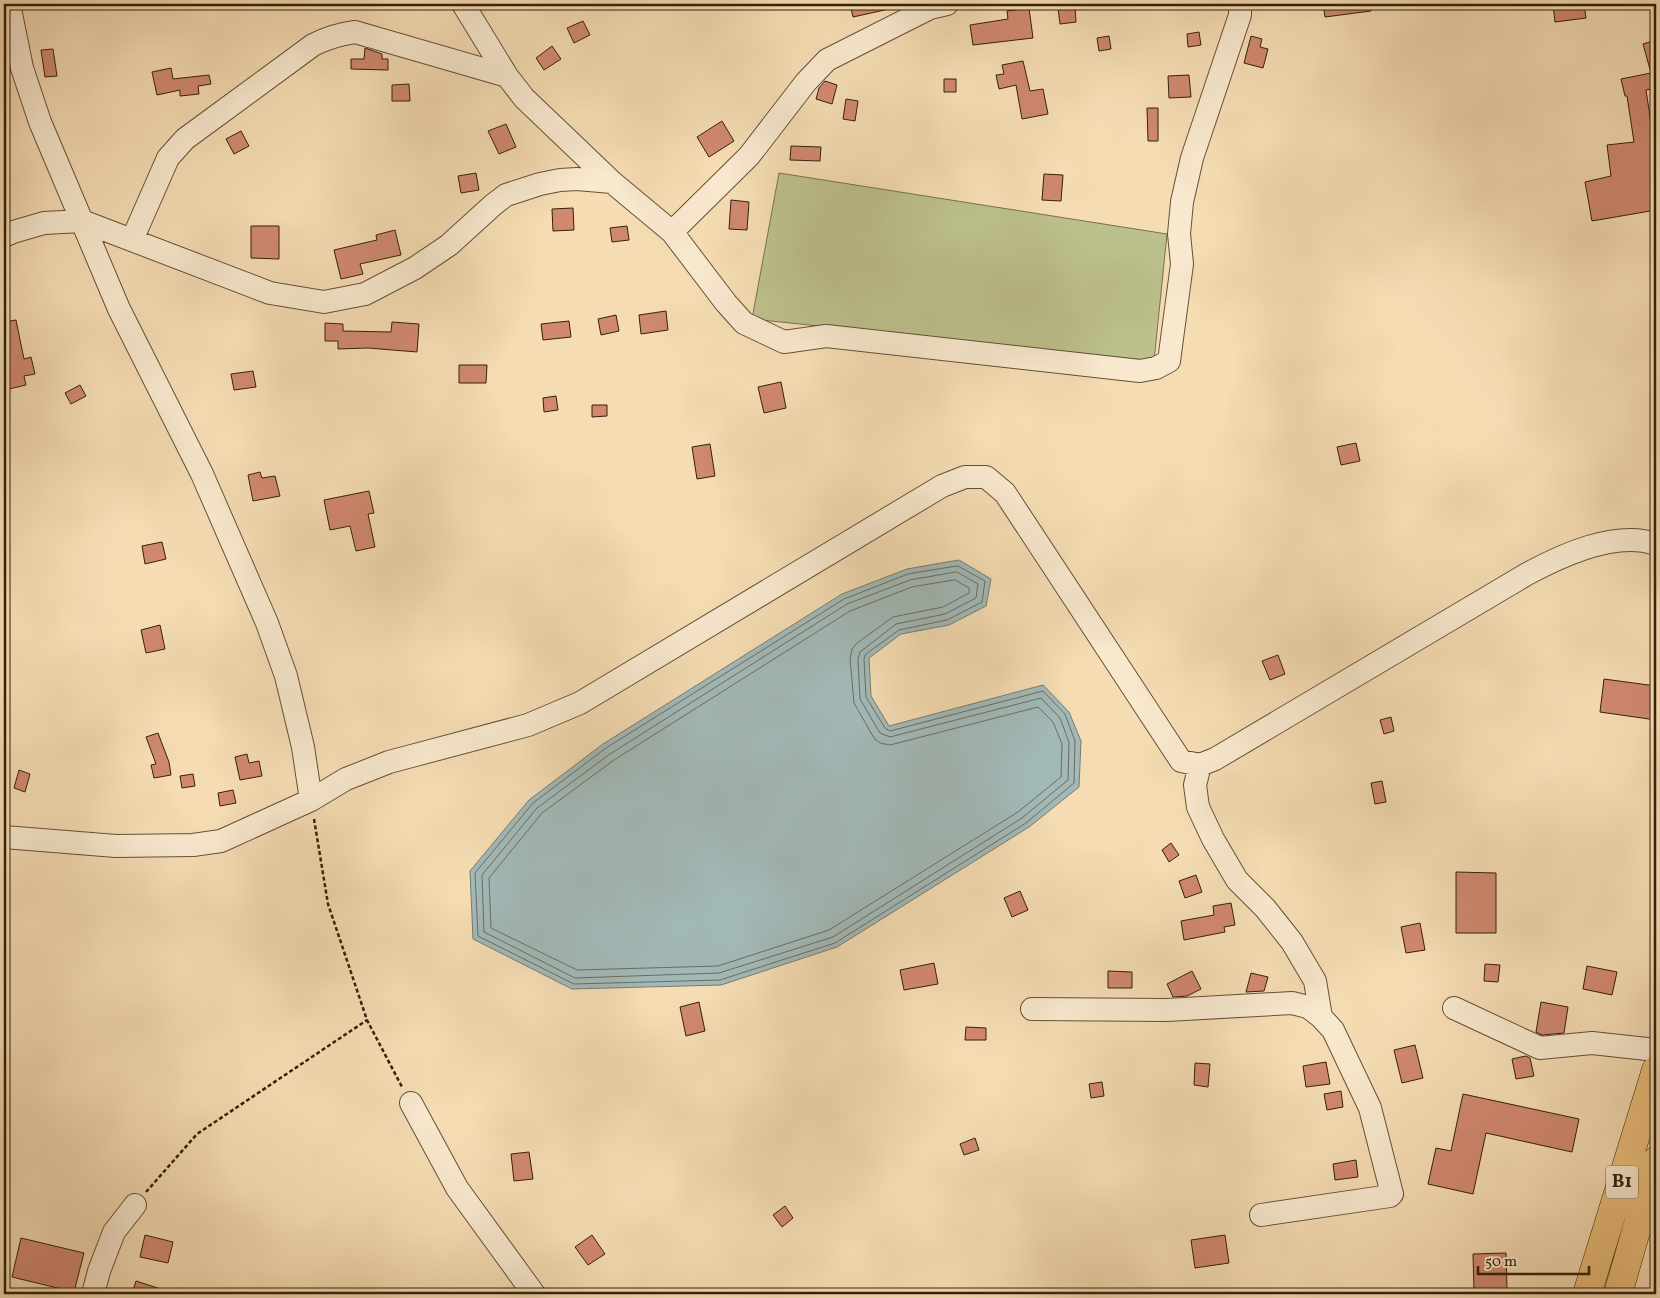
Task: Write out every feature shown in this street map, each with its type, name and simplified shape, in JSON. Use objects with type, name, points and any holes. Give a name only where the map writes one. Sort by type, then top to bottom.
[{"type":"main road","name":"B1","points":[[1587,1294],[1656,1070]]},
{"type":"main road","name":"B1","points":[[1618,1294],[1656,1161]]},
{"type":"street","points":[[9,4],[22,68],[40,122],[119,309],[202,474],[267,623],[286,676],[303,747],[311,800]]},
{"type":"street","points":[[463,4],[507,76],[524,98],[612,182],[672,232],[726,303],[744,323],[784,342],[826,336],[1140,371],[1156,368],[1169,361],[1182,264],[1179,234],[1182,202],[1192,158],[1240,15],[1240,4]]},
{"type":"street","points":[[672,232],[749,156],[806,82],[827,60],[930,8],[947,4]]},
{"type":"street","points":[[132,240],[168,158],[176,148],[185,139],[305,51],[325,39],[338,34],[355,32],[507,76]]},
{"type":"street","points":[[4,236],[44,223],[82,222],[270,293],[324,302],[365,294],[414,268],[449,244],[506,195],[560,180],[576,179],[612,182]]},
{"type":"street","points":[[4,837],[116,846],[192,845],[221,841],[311,800],[346,779],[389,762],[528,725],[580,703],[942,486],[965,477],[986,477],[1005,493],[1181,761],[1200,765],[1557,558],[1590,546],[1621,541],[1656,544]]},
{"type":"street","points":[[1200,765],[1195,785],[1198,807],[1213,840],[1236,880],[1265,908],[1296,950],[1315,981],[1321,1017]]},
{"type":"street","points":[[1032,1009],[1167,1010],[1292,1003],[1308,1007],[1321,1017],[1333,1030],[1370,1108],[1392,1194],[1390,1196],[1261,1215]]},
{"type":"street","points":[[1454,1008],[1540,1048],[1592,1043],[1656,1050]]},
{"type":"street","points":[[411,1104],[457,1188],[534,1294]]},
{"type":"street","points":[[93,1294],[99,1271],[114,1232],[135,1205]]},
{"type":"path","points":[[311,800],[328,904],[366,1020],[411,1104]]},
{"type":"path","points":[[135,1205],[197,1134],[366,1020]]},
{"type":"green space","points":[[779,173],[1167,234],[1154,361],[752,319]]},
{"type":"water","points":[[959,560],[991,579],[986,606],[949,625],[901,634],[869,658],[871,696],[889,726],[1043,685],[1069,712],[1081,741],[1079,787],[1029,827],[837,947],[721,985],[572,989],[473,939],[470,871],[529,800],[603,744],[842,594],[907,569]]},
{"type":"building","points":[[850,4],[889,4],[889,9],[853,17]]},
{"type":"building","points":[[1323,4],[1370,4],[1371,11],[1325,17]]},
{"type":"building","points":[[1553,4],[1584,4],[1586,18],[1555,22]]},
{"type":"building","points":[[1075,6],[1076,22],[1060,24],[1058,8]]},
{"type":"building","points":[[1029,8],[1033,38],[973,45],[970,25],[1008,19],[1007,11]]},
{"type":"building","points":[[583,21],[590,35],[574,43],[567,28]]},
{"type":"building","points":[[1199,32],[1201,45],[1188,47],[1187,34]]},
{"type":"building","points":[[1109,36],[1111,49],[1099,51],[1097,38]]},
{"type":"building","points":[[1251,36],[1262,39],[1260,47],[1268,49],[1263,68],[1244,63]]},
{"type":"building","points":[[1656,40],[1656,88],[1646,90],[1656,156],[1656,210],[1592,221],[1585,182],[1611,176],[1607,145],[1634,142],[1627,96],[1625,96],[1621,79],[1651,73],[1643,44]]},
{"type":"building","points":[[552,46],[561,59],[544,70],[536,58]]},
{"type":"building","points":[[365,48],[382,54],[382,59],[388,59],[388,70],[351,69],[351,59],[364,59]]},
{"type":"building","points":[[53,49],[57,76],[45,77],[41,50]]},
{"type":"building","points":[[1023,61],[1030,91],[1043,89],[1048,114],[1022,119],[1016,85],[999,89],[996,75],[1004,74],[1002,65]]},
{"type":"building","points":[[171,68],[173,79],[209,75],[211,84],[198,86],[199,94],[180,96],[180,90],[157,95],[152,72]]},
{"type":"building","points":[[1189,75],[1191,97],[1169,98],[1168,76]]},
{"type":"building","points":[[944,79],[956,79],[956,92],[944,92]]},
{"type":"building","points":[[825,81],[837,85],[832,104],[816,99],[819,88]]},
{"type":"building","points":[[409,84],[410,101],[392,101],[392,85]]},
{"type":"building","points":[[846,99],[858,101],[855,121],[843,119]]},
{"type":"building","points":[[1147,108],[1158,108],[1158,141],[1148,141]]},
{"type":"building","points":[[722,121],[734,141],[709,157],[697,137]]},
{"type":"building","points":[[506,124],[516,147],[499,154],[488,131]]},
{"type":"building","points":[[241,131],[249,146],[234,154],[226,139]]},
{"type":"building","points":[[791,146],[821,147],[820,161],[790,160]]},
{"type":"building","points":[[476,173],[479,190],[461,193],[458,176]]},
{"type":"building","points":[[1044,174],[1063,175],[1061,201],[1042,200]]},
{"type":"building","points":[[731,200],[749,202],[747,230],[729,229]]},
{"type":"building","points":[[573,208],[574,230],[553,231],[552,209]]},
{"type":"building","points":[[251,226],[279,226],[279,259],[251,258]]},
{"type":"building","points":[[627,226],[629,240],[612,242],[610,228]]},
{"type":"building","points":[[395,230],[401,255],[360,264],[363,274],[341,279],[334,250],[377,240],[376,235]]},
{"type":"building","points":[[666,311],[668,330],[641,334],[639,315]]},
{"type":"building","points":[[616,315],[619,331],[601,335],[598,319]]},
{"type":"building","points":[[16,320],[24,359],[31,357],[35,374],[24,376],[26,385],[9,389],[4,364],[4,322]]},
{"type":"building","points":[[569,321],[571,337],[543,340],[541,324]]},
{"type":"building","points":[[392,322],[419,324],[417,352],[368,348],[338,349],[338,341],[325,341],[325,323],[343,324],[343,331],[391,332]]},
{"type":"building","points":[[459,365],[487,365],[486,383],[459,383]]},
{"type":"building","points":[[253,371],[256,387],[234,390],[231,374]]},
{"type":"building","points":[[781,382],[786,408],[764,413],[758,387]]},
{"type":"building","points":[[80,385],[86,396],[71,404],[65,393]]},
{"type":"building","points":[[556,396],[558,410],[544,412],[543,398]]},
{"type":"building","points":[[592,405],[607,405],[607,416],[592,417]]},
{"type":"building","points":[[1356,443],[1360,461],[1341,465],[1337,447]]},
{"type":"building","points":[[710,444],[715,476],[697,479],[692,447]]},
{"type":"building","points":[[260,472],[262,478],[275,476],[280,496],[253,501],[248,475]]},
{"type":"building","points":[[369,491],[374,513],[368,514],[375,547],[356,551],[350,526],[330,530],[324,500]]},
{"type":"building","points":[[162,542],[166,559],[145,564],[142,546]]},
{"type":"building","points":[[160,625],[165,649],[146,653],[141,630]]},
{"type":"building","points":[[1278,655],[1285,674],[1270,680],[1262,661]]},
{"type":"building","points":[[1604,679],[1656,686],[1656,720],[1600,712]]},
{"type":"building","points":[[1391,717],[1394,731],[1384,734],[1380,720]]},
{"type":"building","points":[[158,733],[169,762],[171,775],[154,778],[151,765],[156,764],[146,737]]},
{"type":"building","points":[[247,754],[249,763],[259,761],[262,776],[240,780],[235,757]]},
{"type":"building","points":[[19,770],[30,774],[25,792],[14,788]]},
{"type":"building","points":[[193,774],[195,786],[182,788],[180,776]]},
{"type":"building","points":[[1382,781],[1386,802],[1375,804],[1371,783]]},
{"type":"building","points":[[233,790],[236,803],[220,806],[218,793]]},
{"type":"building","points":[[1171,843],[1179,855],[1169,862],[1162,850]]},
{"type":"building","points":[[1456,872],[1496,873],[1496,933],[1456,933]]},
{"type":"building","points":[[1196,875],[1202,892],[1185,898],[1179,881]]},
{"type":"building","points":[[1020,891],[1028,910],[1012,917],[1004,898]]},
{"type":"building","points":[[1231,903],[1235,925],[1224,927],[1225,932],[1184,940],[1181,921],[1214,915],[1213,906]]},
{"type":"building","points":[[1420,923],[1425,950],[1406,953],[1401,927]]},
{"type":"building","points":[[934,963],[938,984],[904,990],[900,970]]},
{"type":"building","points":[[1485,964],[1500,965],[1498,982],[1484,981]]},
{"type":"building","points":[[1587,966],[1617,972],[1612,995],[1583,989]]},
{"type":"building","points":[[1108,971],[1132,972],[1132,988],[1108,988]]},
{"type":"building","points":[[1192,971],[1201,989],[1187,996],[1173,997],[1167,984]]},
{"type":"building","points":[[1251,973],[1268,977],[1264,991],[1246,992]]},
{"type":"building","points":[[699,1002],[705,1031],[686,1036],[680,1007]]},
{"type":"building","points":[[1541,1002],[1568,1007],[1564,1033],[1542,1035],[1536,1032]]},
{"type":"building","points":[[966,1027],[986,1028],[986,1040],[965,1040]]},
{"type":"building","points":[[1415,1045],[1423,1078],[1402,1083],[1394,1050]]},
{"type":"building","points":[[1526,1056],[1530,1058],[1534,1076],[1516,1079],[1512,1059]]},
{"type":"building","points":[[1326,1062],[1330,1084],[1306,1087],[1303,1066]]},
{"type":"building","points":[[1195,1063],[1210,1064],[1208,1087],[1194,1085]]},
{"type":"building","points":[[1102,1082],[1104,1096],[1091,1098],[1089,1084]]},
{"type":"building","points":[[1341,1091],[1343,1107],[1327,1110],[1324,1094]]},
{"type":"building","points":[[1463,1094],[1579,1119],[1572,1152],[1486,1133],[1473,1194],[1428,1184],[1436,1148],[1451,1151]]},
{"type":"building","points":[[975,1138],[979,1150],[964,1155],[960,1144]]},
{"type":"building","points":[[529,1152],[533,1179],[514,1181],[511,1154]]},
{"type":"building","points":[[1356,1160],[1358,1177],[1335,1180],[1333,1164]]},
{"type":"building","points":[[785,1206],[793,1218],[782,1227],[773,1215]]},
{"type":"building","points":[[145,1235],[173,1242],[168,1263],[140,1257]]},
{"type":"building","points":[[592,1235],[605,1254],[588,1265],[575,1247]]},
{"type":"building","points":[[1225,1235],[1229,1263],[1195,1268],[1191,1240]]},
{"type":"building","points":[[21,1238],[84,1253],[74,1292],[12,1277]]},
{"type":"building","points":[[1506,1253],[1507,1289],[1474,1290],[1473,1254]]},
{"type":"building","points":[[136,1281],[170,1292],[169,1294],[132,1294]]}]
